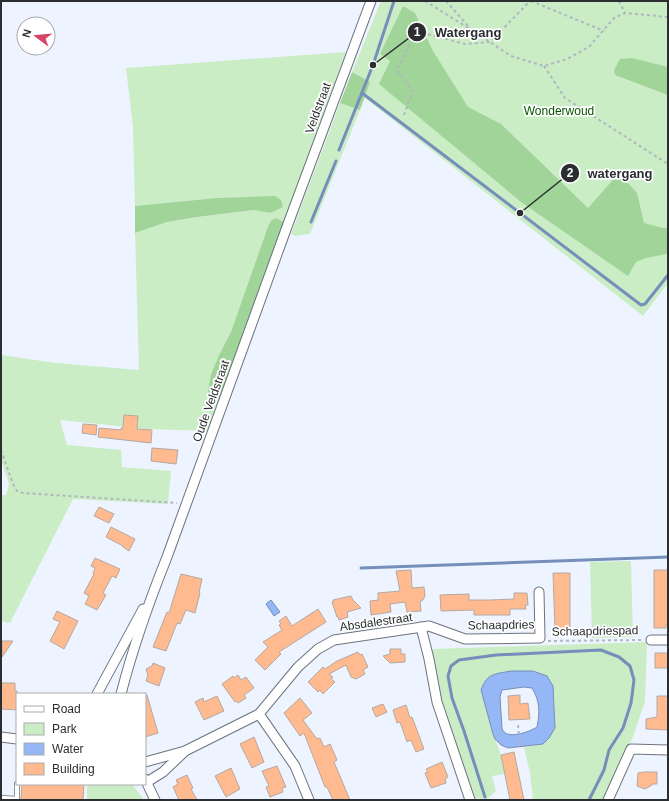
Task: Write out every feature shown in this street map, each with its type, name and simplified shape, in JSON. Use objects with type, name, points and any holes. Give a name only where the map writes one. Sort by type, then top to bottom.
[{"type":"street","name":"Veldstraat","points":[[288,224],[371,1]]},
{"type":"street","name":"Oude Veldstraat","points":[[121,693],[129,664],[155,587],[186,506],[288,224]]},
{"type":"street","name":"Oude Veldstraat","points":[[98,693],[155,587]]},
{"type":"street","name":"Schaapdries","points":[[421,627],[429,626],[465,638],[540,638],[539,592]]},
{"type":"street","name":"Absdalestraat","points":[[146,762],[185,751],[243,724],[258,714],[298,667],[318,649],[334,640],[421,627],[437,702],[470,800]]},
{"type":"street","points":[[651,640],[668,640]]},
{"type":"street","points":[[258,714],[294,766],[309,800]]},
{"type":"street","points":[[1,737],[16,739]]},
{"type":"street","points":[[608,800],[631,750],[668,750]]},
{"type":"street","name":"Absdalestraat","points":[[146,780],[163,772],[185,751]]},
{"type":"street","points":[[146,780],[155,800]]},
{"type":"lane","points":[[1,798],[17,799],[17,785]]},
{"type":"path","points":[[425,1],[511,56],[544,66],[567,59],[589,48],[614,18],[625,13],[668,17]]},
{"type":"path","points":[[446,1],[470,29]]},
{"type":"path","points":[[404,115],[413,91],[397,71],[416,31],[465,44],[490,42],[531,1],[604,31]]},
{"type":"path","points":[[619,1],[625,13]]},
{"type":"path","points":[[544,66],[565,98],[668,164]]},
{"type":"path","points":[[1,450],[13,484],[17,491],[23,493],[176,503],[186,506]]},
{"type":"path","name":"Schaapdriespad","points":[[540,638],[544,641],[651,640]]},
{"type":"path","points":[[518,725],[520,747]]},
{"type":"green space","name":"Wonderwoud","points":[[381,1],[668,1],[668,283],[643,316],[351,87],[356,75],[352,72]]},
{"type":"green space","points":[[403,6],[415,13],[433,51],[468,107],[501,124],[588,208],[619,173],[637,193],[644,223],[668,228],[668,251],[666,254],[646,258],[636,262],[628,276],[521,202],[379,84],[390,61],[380,54]]},
{"type":"green space","points":[[346,52],[284,222],[276,218],[231,332],[211,374],[207,395],[221,400],[209,431],[147,429],[60,420],[67,445],[121,450],[122,467],[171,471],[168,504],[73,499],[10,623],[1,621],[1,495],[6,495],[9,484],[1,460],[1,355],[56,363],[139,370],[135,233],[167,222],[197,217],[254,210],[270,213],[281,200],[275,197],[216,198],[135,206],[133,127],[126,68]]},
{"type":"green space","points":[[632,58],[668,67],[668,95],[615,75],[614,70],[620,59]]},
{"type":"green space","points":[[352,72],[370,82],[360,110],[340,103]]},
{"type":"green space","points":[[340,103],[360,110],[310,234],[295,236],[291,234]]},
{"type":"green space","points":[[275,196],[281,200],[283,207],[270,213],[254,210],[197,217],[167,222],[135,233],[135,206],[216,198]]},
{"type":"green space","points":[[276,218],[284,222],[221,400],[207,395],[211,374],[231,332],[269,224]]},
{"type":"green space","points":[[631,561],[633,637],[592,638],[590,562]]},
{"type":"green space","points":[[647,642],[645,702],[632,739],[603,800],[533,800],[530,773],[524,747],[543,744],[555,728],[553,686],[547,676],[533,671],[511,671],[484,682],[481,690],[501,755],[505,774],[492,776],[496,791],[487,799],[475,798],[438,694],[432,649]]},
{"type":"green space","points":[[87,785],[133,785],[144,800],[87,800]]},
{"type":"water","points":[[271,600],[280,612],[274,616],[266,604]]},
{"type":"water","points":[[511,671],[533,671],[547,676],[553,686],[555,728],[543,744],[508,748],[501,745],[495,739],[481,690],[483,684],[492,675]],"holes":[[[524,687],[532,688],[537,697],[539,707],[537,727],[523,733],[512,735],[504,732],[502,728],[500,697],[502,690]]]},
{"type":"building","points":[[124,415],[138,416],[137,429],[152,430],[151,443],[98,437],[99,428],[121,430],[121,428],[123,428]]},
{"type":"building","points":[[83,424],[97,425],[96,435],[82,433]]},
{"type":"building","points":[[152,448],[178,450],[176,464],[151,461]]},
{"type":"building","points":[[99,507],[114,514],[109,523],[94,516]]},
{"type":"building","points":[[111,527],[135,539],[129,551],[106,537]]},
{"type":"building","points":[[95,558],[120,569],[116,578],[112,576],[103,593],[106,595],[97,610],[85,604],[89,596],[84,593],[94,574],[95,568],[91,566]]},
{"type":"building","points":[[411,570],[412,588],[424,587],[425,596],[420,602],[421,611],[407,612],[405,602],[390,604],[391,612],[371,615],[370,601],[378,600],[378,593],[400,591],[396,571]]},
{"type":"building","points":[[654,570],[668,570],[668,625],[666,625],[666,628],[654,628]]},
{"type":"building","points":[[553,573],[570,573],[570,630],[558,631],[558,628],[555,629]]},
{"type":"building","points":[[181,574],[202,579],[200,593],[195,613],[186,610],[180,624],[177,623],[166,651],[153,647],[167,612],[169,613]]},
{"type":"building","points":[[514,593],[527,593],[528,605],[525,605],[526,609],[510,609],[510,615],[474,615],[474,610],[441,611],[440,595],[469,594],[469,600],[490,600],[514,599]]},
{"type":"building","points":[[351,596],[361,608],[347,612],[348,617],[339,620],[332,602],[333,600]]},
{"type":"building","points":[[318,609],[326,622],[279,652],[281,654],[265,670],[255,660],[268,647],[263,642],[282,630],[279,625],[281,624],[279,621],[286,616],[292,626]]},
{"type":"building","points":[[57,611],[78,621],[64,649],[50,641],[60,622],[53,619]]},
{"type":"building","points":[[2,641],[13,641],[2,657]]},
{"type":"building","points":[[390,649],[401,649],[401,654],[405,654],[405,662],[390,663],[383,656],[390,654]]},
{"type":"building","points":[[358,652],[360,655],[362,654],[368,667],[363,670],[365,674],[356,679],[351,677],[346,665],[329,674],[333,677],[331,679],[335,682],[323,694],[320,690],[318,692],[308,682],[323,667],[325,669],[337,661]]},
{"type":"building","points":[[655,653],[668,653],[668,668],[655,668]]},
{"type":"building","points":[[153,663],[165,668],[159,686],[146,681],[148,675],[146,669],[152,666]]},
{"type":"building","points":[[238,675],[241,680],[246,677],[254,688],[244,695],[246,698],[238,703],[236,701],[235,702],[222,684],[233,676],[234,678]]},
{"type":"building","points":[[1,683],[15,683],[15,691],[17,691],[16,710],[1,709]]},
{"type":"building","points":[[520,695],[520,704],[528,703],[530,719],[509,720],[508,696]]},
{"type":"building","points":[[146,696],[158,733],[146,737]]},
{"type":"building","points":[[217,696],[224,711],[204,720],[195,702],[203,698],[204,702]]},
{"type":"building","points":[[657,696],[668,696],[668,730],[646,729],[646,719],[657,717]]},
{"type":"building","points":[[300,698],[312,713],[303,720],[317,739],[320,738],[324,747],[330,744],[337,760],[334,762],[350,800],[333,800],[327,787],[325,787],[304,733],[300,736],[284,713]]},
{"type":"building","points":[[383,704],[387,712],[376,717],[372,708]]},
{"type":"building","points":[[406,705],[410,718],[412,717],[424,749],[416,752],[411,740],[407,742],[400,722],[397,723],[393,710]]},
{"type":"building","points":[[254,737],[264,762],[252,768],[240,744]]},
{"type":"building","points":[[514,752],[524,800],[510,800],[501,755]]},
{"type":"building","points":[[442,762],[448,777],[445,779],[446,783],[431,788],[425,773],[428,772],[426,769]]},
{"type":"building","points":[[277,766],[286,787],[282,788],[283,792],[270,797],[266,787],[269,786],[262,771]]},
{"type":"building","points":[[231,768],[240,789],[226,797],[215,776]]},
{"type":"building","points":[[657,772],[657,784],[652,784],[645,789],[637,786],[638,773]]},
{"type":"building","points":[[187,775],[193,788],[191,789],[197,800],[179,800],[173,787],[178,784],[176,780]]},
{"type":"building","points":[[22,785],[84,785],[83,800],[21,800]]},
{"type":"waterway","points":[[339,150],[373,65],[394,1]]},
{"type":"waterway","points":[[362,93],[641,305],[645,304],[668,275]]},
{"type":"waterway","points":[[311,222],[336,161]]},
{"type":"waterway","points":[[361,568],[668,557]]},
{"type":"waterway","points":[[485,797],[452,698],[448,676],[451,666],[459,660],[496,655],[601,650],[619,657],[630,666],[634,680],[631,703],[623,728],[609,750],[604,770],[589,800]]},
{"type":"place","name":"Watergang","points":[[373,65]]},
{"type":"place","name":"watergang","points":[[520,213]]}]
